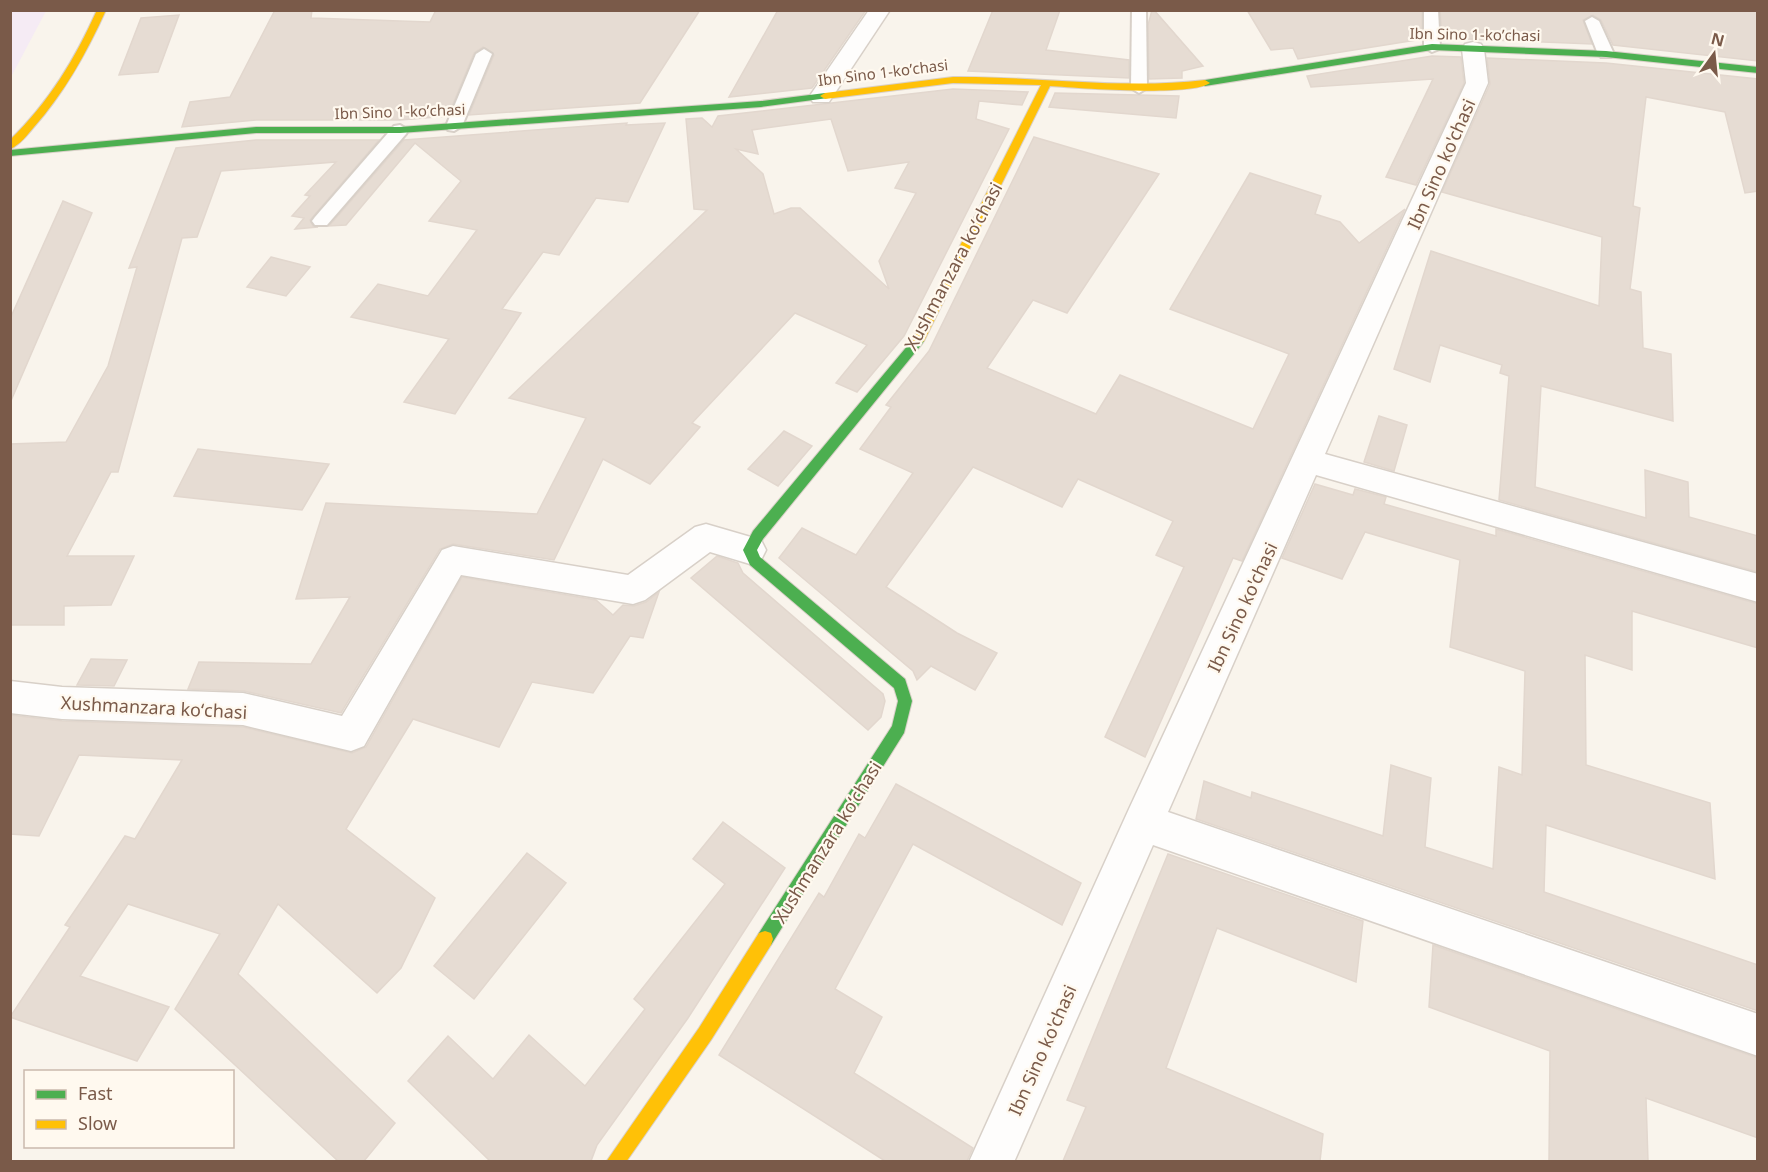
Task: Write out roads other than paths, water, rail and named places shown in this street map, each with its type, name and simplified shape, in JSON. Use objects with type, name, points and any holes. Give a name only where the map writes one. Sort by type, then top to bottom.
[{"type":"street","points":[[10,146],[31,128],[61,92],[82,56],[102,10]]},
{"type":"street","points":[[821,96],[880,10]]},
{"type":"street","name":"Ibn Sino 1-koʼchasi","points":[[10,153],[256,130],[400,130],[760,104],[953,80],[1139,88],[1182,87],[1408,49],[1432,47],[1606,54],[1758,70]]},
{"type":"street","name":"Ibn Sino ko'chasi","points":[[991,1161],[1142,822],[1478,83],[1473,49]]},
{"type":"street","name":"Xushmanzara koʻchasi","points":[[750,550],[758,535],[917,343],[1047,83]]},
{"type":"street","points":[[1308,461],[1758,588]]},
{"type":"street","name":"Xushmanzara koʻchasi","points":[[10,698],[62,703],[243,709],[351,734],[453,560],[633,590],[706,537],[750,550],[755,561],[900,684],[905,700],[899,728],[705,1034],[615,1161]]},
{"type":"street","points":[[1142,822],[1758,1035]]},
{"type":"lane","points":[[1139,10],[1139,88]]},
{"type":"lane","points":[[1431,10],[1432,47]]},
{"type":"lane","points":[[1592,21],[1606,54]]},
{"type":"lane","points":[[454,126],[484,54]]},
{"type":"lane","points":[[321,221],[400,130]]}]
